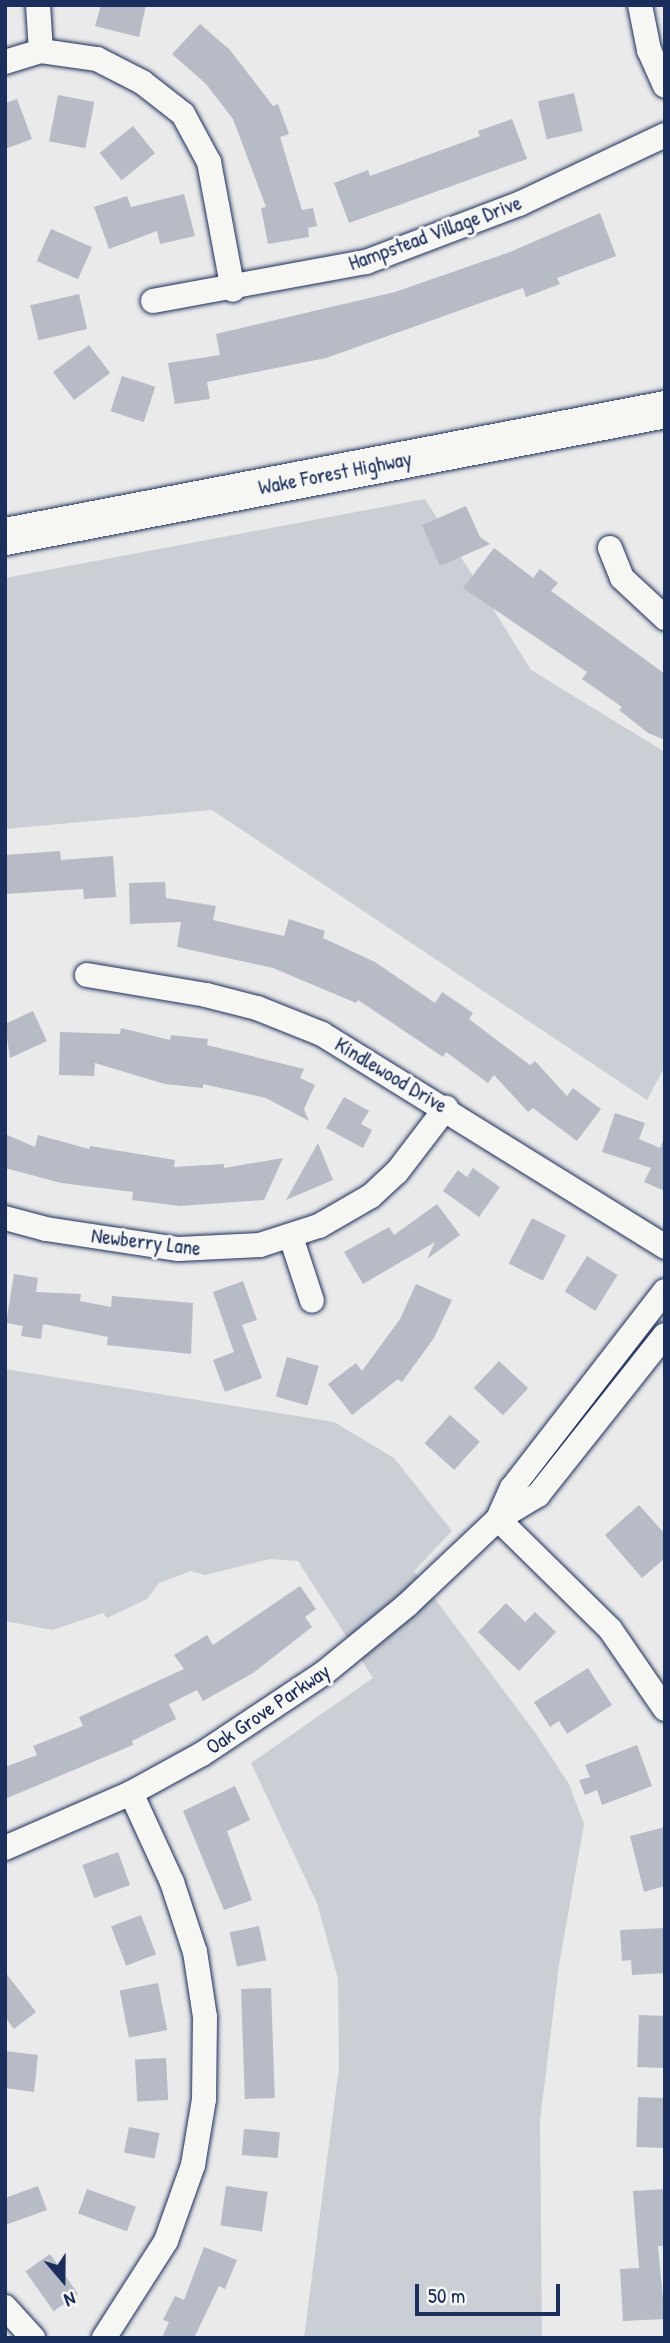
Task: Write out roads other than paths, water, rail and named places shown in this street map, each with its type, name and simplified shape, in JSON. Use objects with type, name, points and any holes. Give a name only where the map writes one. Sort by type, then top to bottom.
[{"type":"highway","name":"Wake Forest Highway","points":[[5,536],[665,409]]},
{"type":"street","points":[[38,5],[41,51]]},
{"type":"street","points":[[640,5],[662,71]]},
{"type":"street","points":[[5,62],[41,51],[97,59],[142,82],[183,114],[209,162],[233,290]]},
{"type":"street","name":"Hampstead Village Drive","points":[[153,301],[233,290],[366,262],[519,204],[665,135]]},
{"type":"street","points":[[610,548],[622,578],[665,618]]},
{"type":"street","name":"Kindlewood Drive","points":[[88,975],[206,995],[270,1013],[331,1039],[446,1108],[665,1247]]},
{"type":"street","name":"Newberry Lane","points":[[5,1217],[46,1229],[180,1249],[236,1249],[291,1237],[371,1196],[397,1172],[446,1108]]},
{"type":"street","points":[[291,1237],[312,1301]]},
{"type":"street","name":"Oak Grove Parkway","points":[[498,1519],[512,1488],[665,1291]]},
{"type":"street","name":"Oak Grove Parkway","points":[[5,1848],[131,1793],[213,1747],[324,1672],[407,1605],[498,1519],[538,1495],[665,1335]]},
{"type":"street","points":[[498,1519],[610,1629],[665,1709]]},
{"type":"street","points":[[104,2338],[166,2241],[193,2165],[204,2099],[205,2017],[195,1952],[172,1882],[131,1793]]},
{"type":"street","points":[[5,2307],[33,2338]]}]
